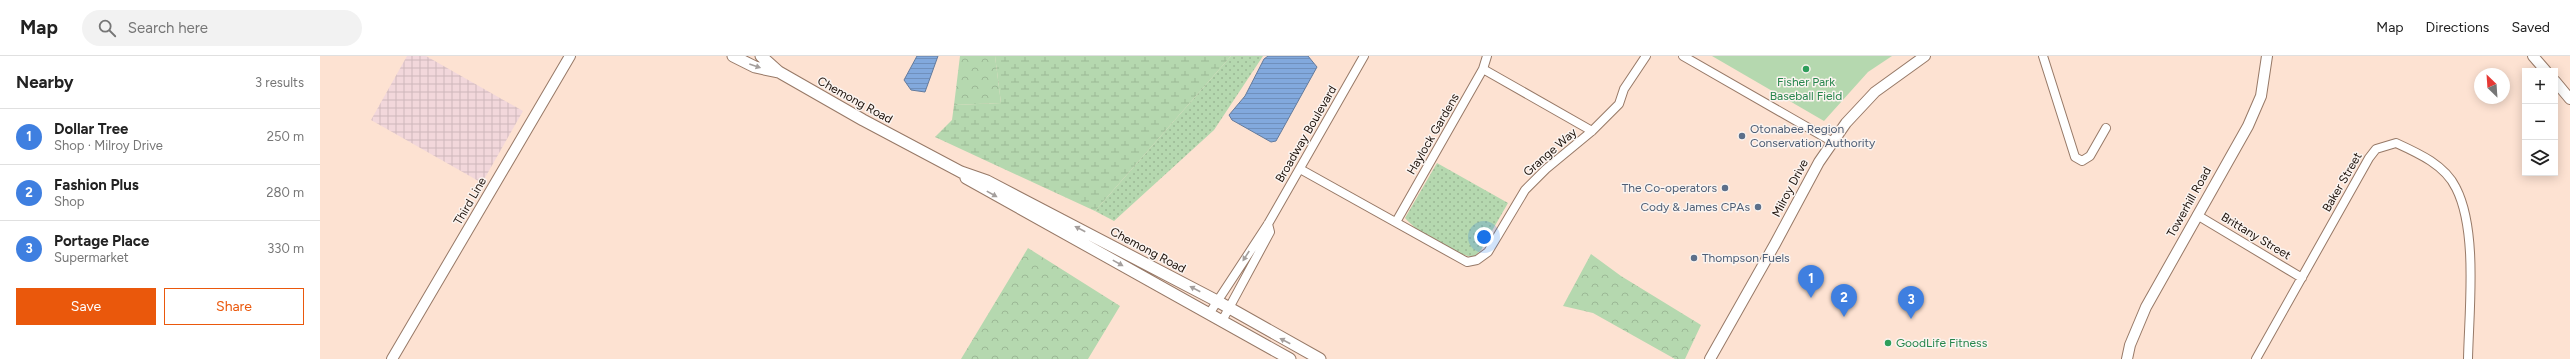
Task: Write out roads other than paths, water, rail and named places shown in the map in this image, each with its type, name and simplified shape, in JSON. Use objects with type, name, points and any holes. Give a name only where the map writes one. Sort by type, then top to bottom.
[{"type":"main road","name":"Chemong Road","points":[[733,56],[755,67],[779,72]]},
{"type":"main road","name":"Chemong Road","points":[[761,56],[779,72],[863,120],[961,172],[987,181],[1217,301],[1320,359]]},
{"type":"main road","name":"Chemong Road","points":[[961,172],[968,180],[1290,359]]},
{"type":"street","name":"Third Line","points":[[392,359],[570,56]]},
{"type":"street","name":"Broadway Boulevard","points":[[1209,314],[1268,224],[1364,56]]},
{"type":"street","name":"Haylock Gardens","points":[[1396,222],[1484,69],[1487,56]]},
{"type":"street","name":"Grange Way","points":[[1300,169],[1467,262],[1477,260],[1488,252],[1525,190],[1546,169],[1592,131],[1619,104],[1624,89],[1646,56]]},
{"type":"street","points":[[1683,56],[1832,142]]},
{"type":"street","name":"Milroy Drive","points":[[1710,359],[1819,162],[1832,142],[1846,123],[1875,92],[1926,56]]},
{"type":"street","points":[[2043,56],[2075,158],[2082,161],[2090,156],[2106,128]]},
{"type":"street","name":"Towerhill Road","points":[[2127,359],[2130,345],[2146,307],[2248,126],[2261,96],[2268,56]]},
{"type":"street","points":[[2533,56],[2543,68]]},
{"type":"street","points":[[1484,69],[1592,131]]},
{"type":"street","points":[[2558,85],[2570,99]]},
{"type":"street","name":"Baker Street","points":[[2256,359],[2368,158],[2376,149],[2396,143],[2437,165],[2456,187],[2466,215],[2469,245],[2468,359]]},
{"type":"street","name":"Brittany Street","points":[[2197,215],[2302,278]]},
{"type":"street","name":"Broadway Boulevard","points":[[1222,321],[1270,232],[1268,224]]},
{"type":"water","points":[[917,56],[938,56],[925,92],[911,90],[904,80]]},
{"type":"water","points":[[1268,56],[1308,56],[1317,67],[1276,141],[1271,142],[1232,120],[1229,115],[1245,96],[1264,59]]},
{"type":"place","name":"Fisher Park Baseball Field","points":[[1806,69]]},
{"type":"place","name":"Otonabee Region Conservation Authority","points":[[1742,136]]},
{"type":"place","name":"The Co-operators","points":[[1725,188]]},
{"type":"place","name":"Cody & James CPAs","points":[[1758,207]]},
{"type":"place","name":"Thompson Fuels","points":[[1694,258]]},
{"type":"place","name":"Dollar Tree","points":[[1811,298]]},
{"type":"place","name":"Fashion Plus","points":[[1844,317]]},
{"type":"place","name":"Portage Place","points":[[1911,319]]},
{"type":"place","name":"GoodLife Fitness","points":[[1888,343]]}]
